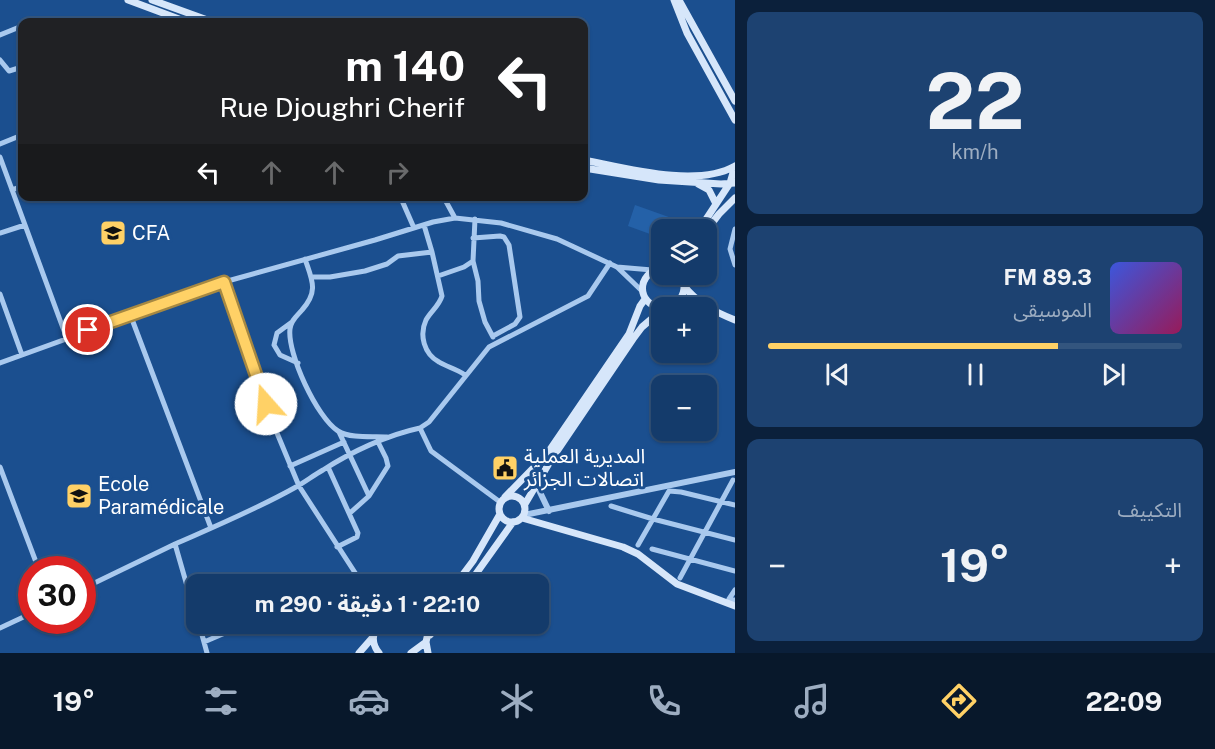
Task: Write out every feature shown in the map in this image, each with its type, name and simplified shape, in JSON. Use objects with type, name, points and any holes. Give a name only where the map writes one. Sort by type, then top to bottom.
[{"type":"main road","points":[[128,0],[177,18]]},
{"type":"main road","points":[[152,0],[202,18]]},
{"type":"main road","points":[[674,0],[687,33],[735,120]]},
{"type":"main road","points":[[679,0],[735,101]]},
{"type":"main road","points":[[588,161],[654,172],[697,176],[721,172],[735,166],[733,183],[706,219]]},
{"type":"main road","points":[[588,169],[620,175],[695,183],[733,183]]},
{"type":"main road","points":[[695,183],[709,190],[716,204]]},
{"type":"main road","points":[[715,219],[735,198]]},
{"type":"main road","points":[[463,574],[500,514],[503,500],[547,453],[629,334],[644,295],[644,280],[651,271]]},
{"type":"main road","points":[[644,295],[651,303]]},
{"type":"main road","points":[[717,313],[735,320]]},
{"type":"main road","points":[[523,516],[525,504],[551,460],[633,339],[651,319]]},
{"type":"main road","points":[[503,500],[517,496],[525,504]]},
{"type":"main road","points":[[500,514],[505,520],[513,522]]},
{"type":"main road","points":[[476,574],[513,522],[523,516],[638,554],[677,584],[735,606]]},
{"type":"main road","points":[[359,653],[374,634]]},
{"type":"main road","points":[[428,634],[428,653]]},
{"type":"main road","points":[[411,653],[432,634]]},
{"type":"main road","points":[[373,637],[373,643],[379,653]]},
{"type":"street","points":[[0,34],[18,27]]},
{"type":"street","points":[[0,60],[9,71],[18,68]]},
{"type":"street","points":[[0,144],[18,137]]},
{"type":"street","points":[[0,159],[67,339]]},
{"type":"street","points":[[12,190],[18,188]]},
{"type":"street","points":[[402,201],[414,228]]},
{"type":"street","points":[[446,201],[455,218]]},
{"type":"street","points":[[0,363],[224,282],[455,218],[475,219],[524,228],[557,240],[617,267],[644,295]]},
{"type":"street","points":[[475,219],[473,261],[478,281],[479,301],[485,322],[495,339]]},
{"type":"street","points":[[0,233],[25,225]]},
{"type":"street","points":[[424,225],[442,296],[440,303],[426,320],[423,340],[437,362],[465,375]]},
{"type":"street","points":[[735,229],[733,250],[735,265]]},
{"type":"street","points":[[96,582],[298,486],[328,467],[378,442],[420,428],[429,422],[495,339],[515,324],[520,317],[508,241],[500,236],[473,238]]},
{"type":"street","points":[[312,277],[365,272],[387,264],[398,256],[432,252]]},
{"type":"street","points":[[298,363],[280,355],[274,345],[277,333],[292,322],[311,297],[312,277],[305,259]]},
{"type":"street","points":[[438,276],[464,267],[473,261]]},
{"type":"street","points":[[495,339],[588,296],[610,263]]},
{"type":"street","points":[[617,267],[651,270]]},
{"type":"street","points":[[224,282],[272,421],[298,486],[354,574]]},
{"type":"street","points":[[0,294],[22,355]]},
{"type":"street","points":[[130,315],[211,528]]},
{"type":"street","points":[[292,322],[290,338],[298,363],[321,412],[328,423],[339,432],[369,496]]},
{"type":"street","points":[[420,428],[431,451],[503,500]]},
{"type":"street","points":[[339,432],[389,437]]},
{"type":"street","points":[[290,466],[344,442]]},
{"type":"street","points":[[350,513],[369,496],[388,466],[378,442]]},
{"type":"street","points":[[0,466],[34,556]]},
{"type":"street","points":[[328,467],[358,535],[337,547]]},
{"type":"street","points":[[523,516],[735,472]]},
{"type":"street","points":[[680,579],[733,480]]},
{"type":"street","points":[[537,486],[549,511]]},
{"type":"street","points":[[638,545],[669,491],[735,505]]},
{"type":"street","points":[[611,506],[735,540]]},
{"type":"street","points":[[175,544],[186,582]]},
{"type":"street","points":[[652,549],[735,572]]},
{"type":"street","points":[[735,590],[729,599],[735,600]]},
{"type":"street","points":[[0,628],[18,620]]},
{"type":"street","points":[[202,634],[207,653]]},
{"type":"street","points":[[204,642],[223,634]]},
{"type":"shaded area","points":[[635,205],[674,219],[651,219],[651,234],[628,226]]},
{"type":"place","name":"CFA","points":[[113,233]]},
{"type":"place","name":"المديرية العملية اتصالات الجزائر","points":[[505,468]]},
{"type":"place","name":"Ecole Paramédicale","points":[[79,496]]},
{"type":"route","points":[[88,330],[224,282],[266,404]]}]
